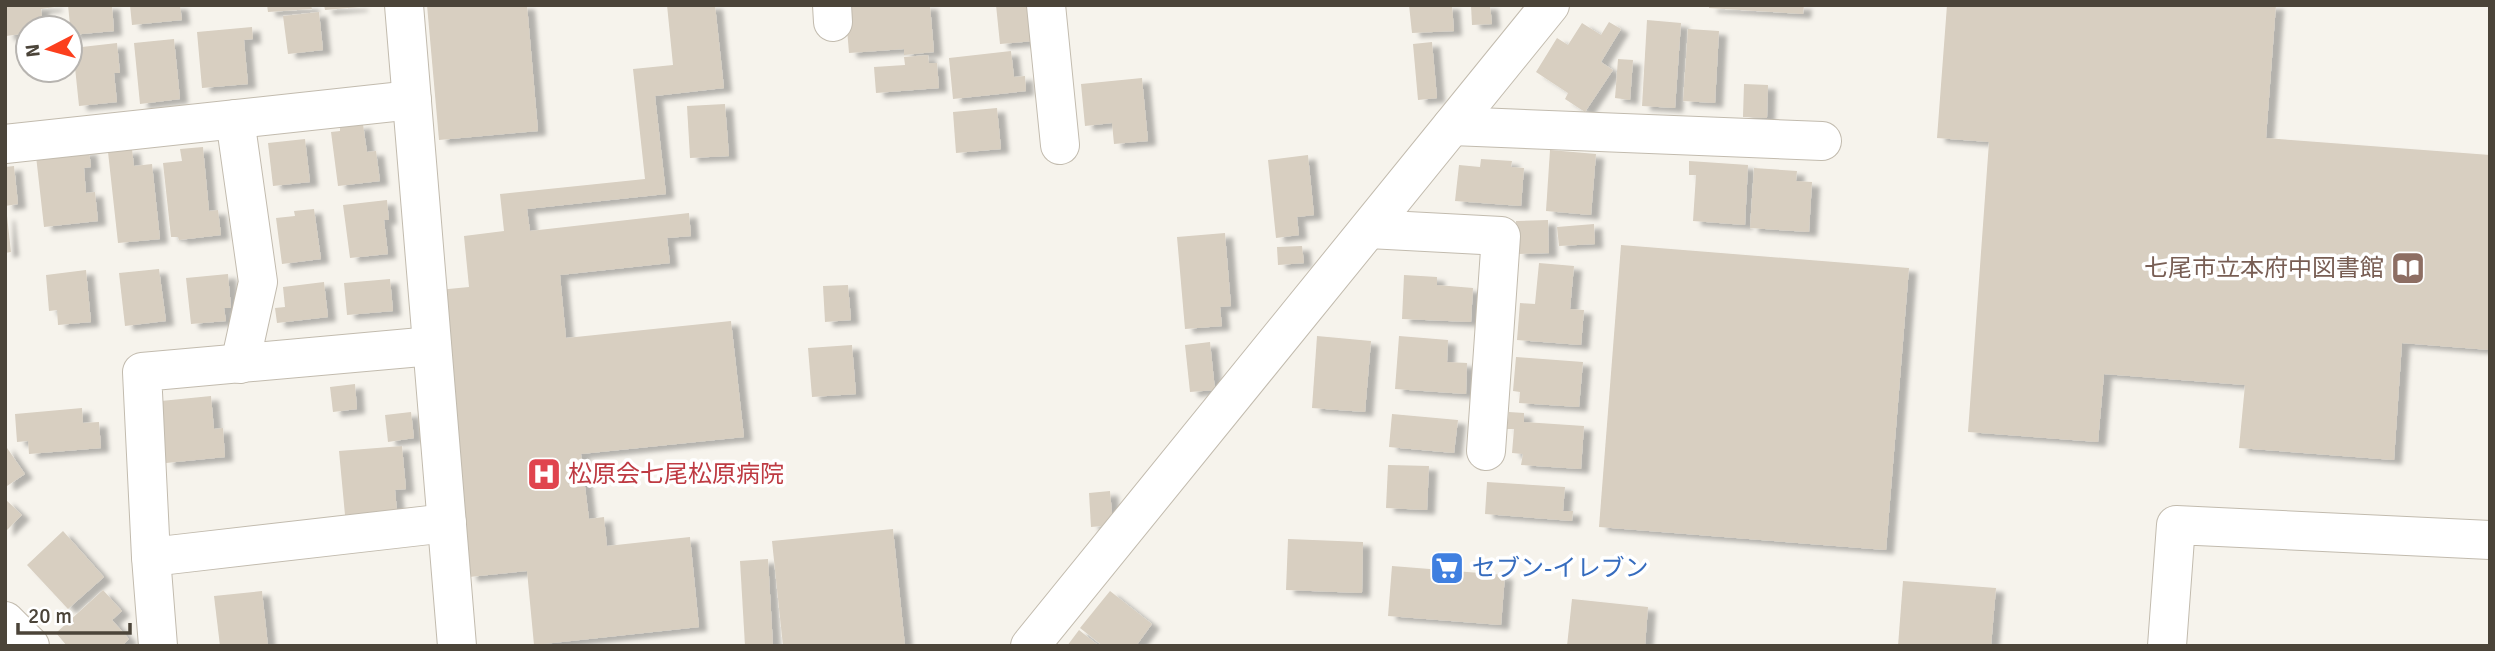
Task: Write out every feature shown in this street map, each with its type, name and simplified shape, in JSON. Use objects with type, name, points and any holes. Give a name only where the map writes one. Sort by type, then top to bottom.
[{"type":"street","points":[[404,5],[457,646]]},
{"type":"street","points":[[1046,5],[1060,145]]},
{"type":"street","points":[[1030,646],[1550,5]]},
{"type":"street","points":[[5,144],[412,100]]},
{"type":"street","points":[[235,119],[258,282],[240,364]]},
{"type":"street","points":[[1452,126],[1822,141]]},
{"type":"street","points":[[1368,229],[1502,236],[1486,451]]},
{"type":"street","points":[[158,646],[142,372],[432,346]]},
{"type":"street","points":[[151,557],[447,523]]},
{"type":"street","points":[[2167,646],[2176,525],[2490,540]]},
{"type":"street","points":[[5,621],[30,646]]},
{"type":"building","points":[[5,5],[55,5],[41,9],[42,14],[14,14],[14,35],[6,36]]},
{"type":"building","points":[[68,5],[112,5],[114,31],[84,34],[84,14],[69,14]]},
{"type":"building","points":[[130,5],[180,5],[182,20],[132,25]]},
{"type":"building","points":[[267,5],[311,5],[312,9],[268,12]]},
{"type":"building","points":[[324,5],[360,5],[360,7],[325,10]]},
{"type":"building","points":[[427,5],[527,5],[538,131],[439,140]]},
{"type":"building","points":[[667,5],[715,5],[724,88],[655,96],[666,194],[527,209],[530,231],[689,213],[691,236],[667,238],[670,263],[560,275],[566,338],[731,321],[744,437],[581,454],[589,519],[604,517],[607,546],[690,537],[699,627],[534,645],[527,571],[469,577],[438,290],[469,287],[464,236],[504,231],[500,194],[645,179],[633,69],[673,65]]},
{"type":"building","points":[[845,5],[930,5],[934,52],[904,55],[904,49],[849,53]]},
{"type":"building","points":[[996,5],[1031,5],[1034,41],[1000,44]]},
{"type":"building","points":[[1409,5],[1452,5],[1454,31],[1412,33]]},
{"type":"building","points":[[1471,5],[1490,5],[1492,24],[1472,25]]},
{"type":"building","points":[[1709,5],[1804,5],[1803,14],[1709,8]]},
{"type":"building","points":[[1947,5],[2276,5],[2266,138],[2490,155],[2490,350],[2402,343],[2394,460],[2239,448],[2245,385],[2104,374],[2098,442],[1968,432],[1989,142],[1937,138]]},
{"type":"building","points":[[319,12],[323,50],[288,54],[283,16]]},
{"type":"building","points":[[1647,20],[1681,23],[1675,108],[1642,106]]},
{"type":"building","points":[[1609,22],[1621,29],[1601,62],[1613,70],[1585,112],[1565,99],[1568,93],[1536,72],[1557,38],[1568,45],[1582,23],[1601,35]]},
{"type":"building","points":[[252,27],[253,39],[244,40],[248,84],[202,88],[197,32]]},
{"type":"building","points":[[1688,29],[1719,31],[1715,103],[1683,101]]},
{"type":"building","points":[[174,39],[180,99],[140,104],[134,43]]},
{"type":"building","points":[[1432,42],[1437,98],[1418,100],[1413,44]]},
{"type":"building","points":[[117,43],[120,73],[114,73],[117,102],[79,106],[77,84],[84,84],[84,47]]},
{"type":"building","points":[[1011,51],[1014,77],[1025,76],[1026,91],[953,99],[949,58]]},
{"type":"building","points":[[928,55],[929,63],[937,63],[939,88],[876,93],[874,67],[905,65],[904,57]]},
{"type":"building","points":[[1618,59],[1633,60],[1630,100],[1615,98]]},
{"type":"building","points":[[1142,78],[1148,141],[1114,144],[1112,123],[1085,126],[1081,84]]},
{"type":"building","points":[[1744,84],[1768,85],[1767,118],[1743,117]]},
{"type":"building","points":[[725,104],[729,156],[690,158],[687,106]]},
{"type":"building","points":[[997,108],[1001,149],[956,153],[953,112]]},
{"type":"building","points":[[363,124],[367,152],[376,151],[380,181],[338,186],[331,132],[340,131],[340,127]]},
{"type":"building","points":[[305,139],[310,182],[273,186],[268,143]]},
{"type":"building","points":[[203,147],[209,211],[218,210],[221,235],[179,240],[178,237],[171,237],[163,163],[182,161],[180,149]]},
{"type":"building","points":[[132,149],[134,166],[152,164],[160,239],[118,243],[108,152]]},
{"type":"building","points":[[89,150],[91,167],[84,168],[86,193],[95,192],[98,221],[44,227],[36,156]]},
{"type":"building","points":[[1550,150],[1596,154],[1591,215],[1546,211]]},
{"type":"building","points":[[1308,155],[1314,215],[1297,217],[1299,235],[1276,238],[1268,160]]},
{"type":"building","points":[[1481,159],[1512,161],[1511,167],[1524,168],[1521,206],[1455,201],[1459,165],[1480,167]]},
{"type":"building","points":[[1689,161],[1748,165],[1745,225],[1693,221],[1696,175],[1689,175]]},
{"type":"building","points":[[14,166],[18,204],[5,206],[5,167]]},
{"type":"building","points":[[1754,168],[1797,171],[1796,181],[1812,182],[1809,232],[1750,228]]},
{"type":"building","points":[[387,200],[389,220],[384,220],[388,254],[350,258],[343,205]]},
{"type":"building","points":[[314,209],[321,259],[282,264],[276,218],[295,216],[294,211]]},
{"type":"building","points":[[5,216],[11,252],[5,253]]},
{"type":"building","points":[[1548,220],[1549,253],[1517,254],[1516,221]]},
{"type":"building","points":[[1594,224],[1595,244],[1559,246],[1557,227]]},
{"type":"building","points":[[1225,233],[1231,306],[1220,307],[1222,326],[1185,329],[1177,237]]},
{"type":"building","points":[[1621,245],[1909,268],[1886,550],[1599,527]]},
{"type":"building","points":[[1302,246],[1304,263],[1278,265],[1277,247]]},
{"type":"building","points":[[1539,263],[1574,266],[1570,309],[1584,310],[1581,345],[1517,340],[1520,303],[1535,304]]},
{"type":"building","points":[[159,269],[166,321],[125,326],[119,273]]},
{"type":"building","points":[[86,270],[91,322],[58,325],[57,310],[49,311],[46,275]]},
{"type":"building","points":[[228,274],[231,308],[224,308],[226,321],[191,324],[186,278]]},
{"type":"building","points":[[1404,275],[1437,277],[1437,285],[1473,288],[1471,322],[1402,319]]},
{"type":"building","points":[[390,279],[393,311],[347,315],[344,283]]},
{"type":"building","points":[[324,282],[328,317],[277,323],[275,308],[285,307],[283,287]]},
{"type":"building","points":[[848,285],[851,320],[825,322],[823,286]]},
{"type":"building","points":[[1317,336],[1371,341],[1365,412],[1312,408]]},
{"type":"building","points":[[1399,336],[1448,340],[1447,362],[1467,363],[1466,394],[1395,389]]},
{"type":"building","points":[[1210,342],[1215,390],[1190,392],[1185,345]]},
{"type":"building","points":[[852,345],[856,394],[812,397],[808,348]]},
{"type":"building","points":[[1516,357],[1583,362],[1579,407],[1519,403],[1520,392],[1513,391]]},
{"type":"building","points":[[355,384],[357,409],[333,412],[330,387]]},
{"type":"building","points":[[211,396],[214,429],[223,428],[225,457],[166,463],[161,401]]},
{"type":"building","points":[[82,408],[83,423],[99,422],[101,448],[29,454],[28,441],[17,442],[15,414]]},
{"type":"building","points":[[411,412],[414,438],[388,442],[385,415]]},
{"type":"building","points":[[1509,412],[1524,413],[1524,422],[1584,426],[1581,469],[1521,465],[1523,454],[1512,453],[1514,429],[1507,429]]},
{"type":"building","points":[[1392,414],[1458,420],[1454,453],[1389,447]]},
{"type":"building","points":[[5,445],[25,474],[7,486],[5,483]]},
{"type":"building","points":[[402,446],[406,489],[395,490],[397,511],[345,515],[339,451]]},
{"type":"building","points":[[1388,465],[1429,466],[1427,510],[1386,508]]},
{"type":"building","points":[[1487,482],[1565,487],[1563,511],[1573,511],[1572,521],[1485,514]]},
{"type":"building","points":[[1110,491],[1113,525],[1091,527],[1089,493]]},
{"type":"building","points":[[5,499],[22,515],[5,532]]},
{"type":"building","points":[[893,529],[905,646],[783,646],[772,541]]},
{"type":"building","points":[[63,531],[104,577],[68,609],[27,565]]},
{"type":"building","points":[[1288,539],[1363,542],[1362,593],[1286,590]]},
{"type":"building","points":[[768,559],[773,646],[745,646],[740,561]]},
{"type":"building","points":[[1392,566],[1505,575],[1501,625],[1388,616]]},
{"type":"building","points":[[1903,581],[1996,588],[1991,646],[1898,646]]},
{"type":"building","points":[[103,590],[122,611],[112,620],[129,639],[122,646],[67,646],[56,633]]},
{"type":"building","points":[[262,591],[268,646],[220,646],[214,596]]},
{"type":"building","points":[[1110,591],[1152,624],[1136,646],[1103,646],[1080,628]]},
{"type":"building","points":[[1572,599],[1648,607],[1645,646],[1567,646]]},
{"type":"building","points":[[1079,630],[1099,646],[1067,646]]},
{"type":"place","name":"七尾市立本府中図書館","points":[[2408,268]]},
{"type":"place","name":"松原会七尾松原病院","points":[[544,474]]},
{"type":"place","name":"セブン-イレブン","points":[[1447,568]]}]
